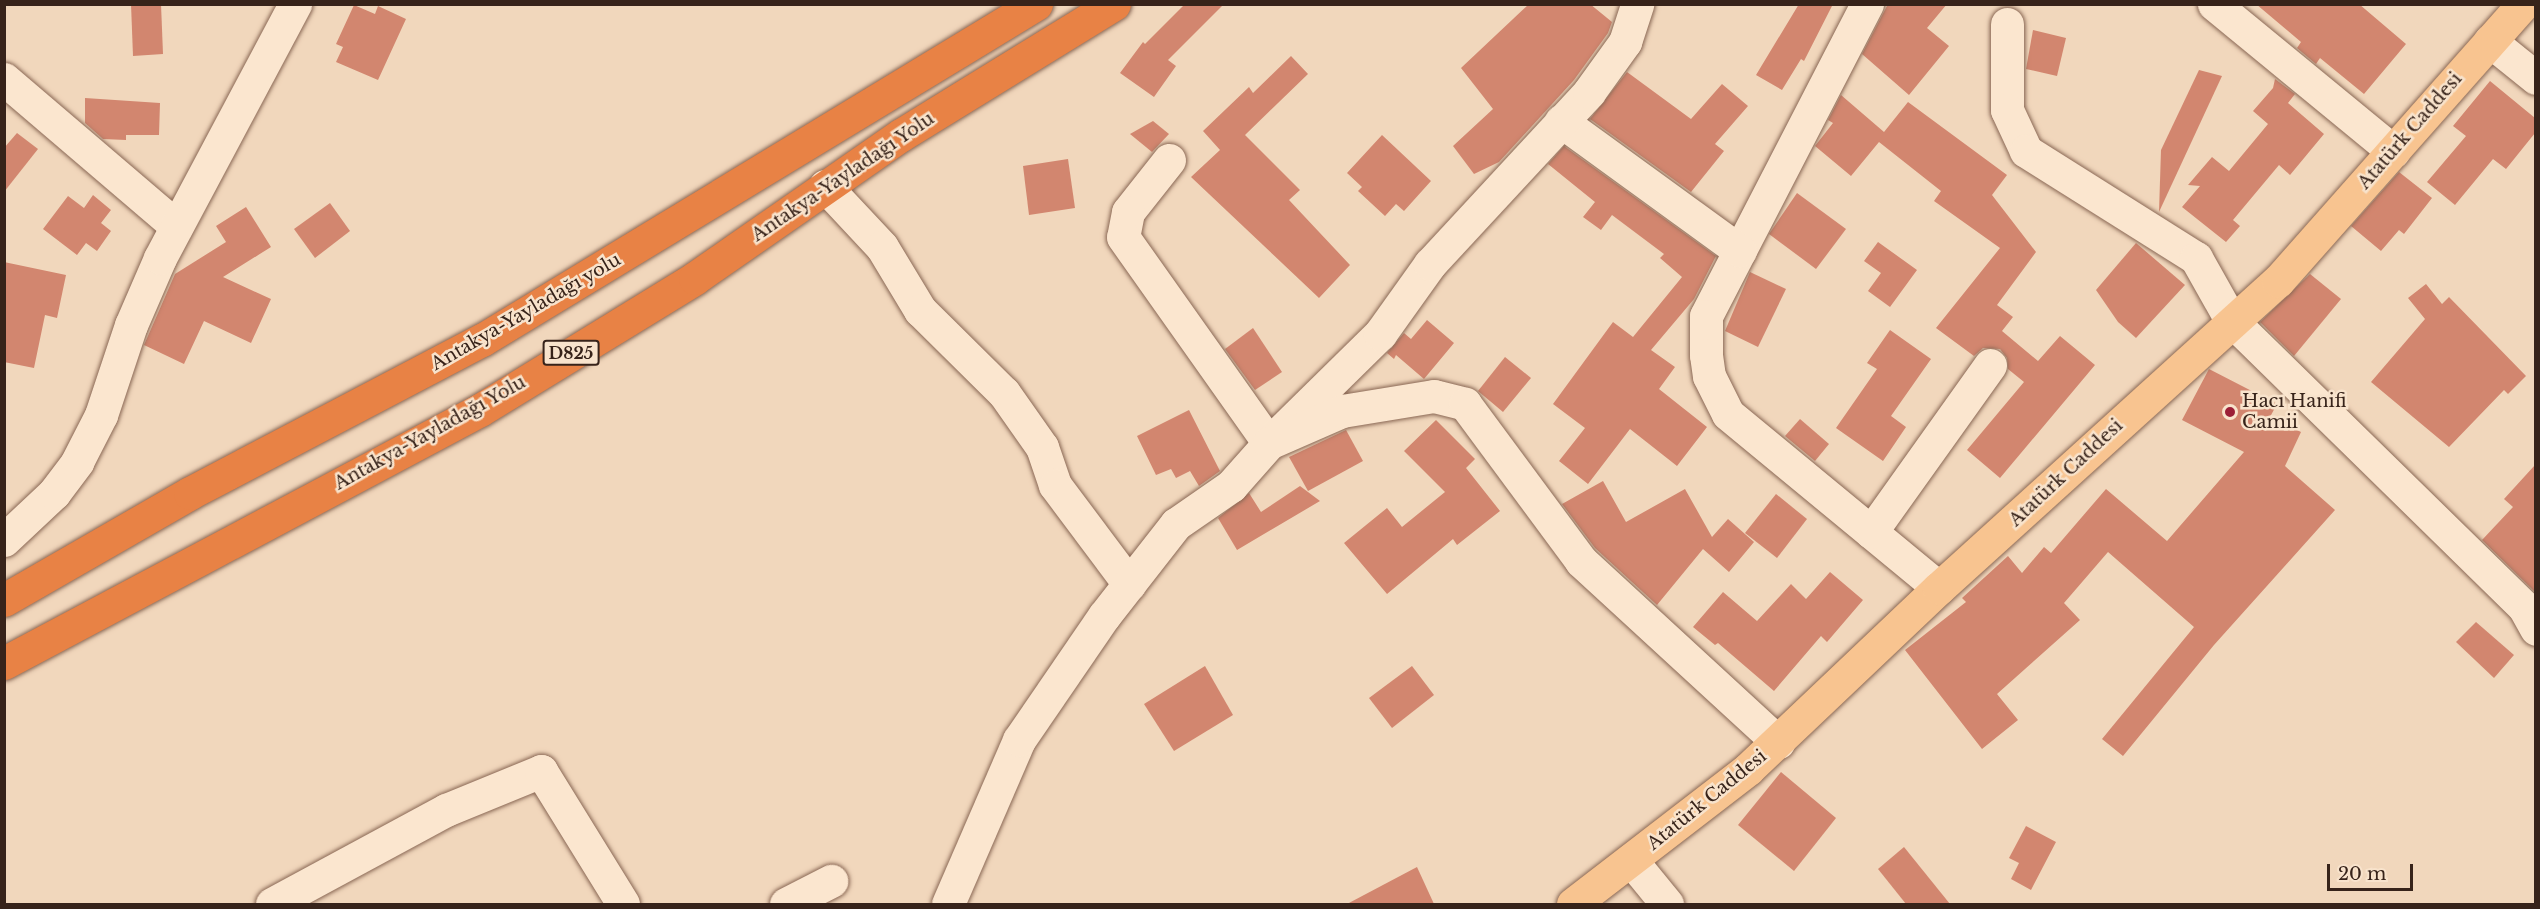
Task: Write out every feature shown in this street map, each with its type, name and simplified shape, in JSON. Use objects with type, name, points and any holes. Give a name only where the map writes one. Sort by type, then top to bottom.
[{"type":"highway","name":"Antakya-Yayladağı yolu","points":[[4,600],[190,493],[482,340],[1036,4]]},
{"type":"highway","name":"Antakya-Yayladağı Yolu","points":[[4,663],[480,410],[695,278],[825,186],[1113,4]]},
{"type":"main road","name":"Atatürk Caddesi","points":[[1573,904],[1778,742],[1939,588],[2231,320],[2278,281],[2523,4]]},
{"type":"street","points":[[4,540],[54,493],[77,462],[101,415],[131,325],[176,226],[295,4]]},
{"type":"street","points":[[948,904],[1019,740],[1129,584],[1176,524],[1231,486],[1269,443],[1380,334],[1430,264],[1589,92],[1625,42],[1637,4]]},
{"type":"street","points":[[1867,4],[1706,316],[1709,376],[1728,414],[1939,588]]},
{"type":"street","points":[[2214,4],[2393,151]]},
{"type":"street","points":[[2007,24],[2007,110],[2026,151],[2196,258],[2231,320],[2524,607],[2535,629]]},
{"type":"street","points":[[2490,41],[2535,78]]},
{"type":"street","points":[[4,79],[176,226]]},
{"type":"street","points":[[1561,121],[1740,251]]},
{"type":"street","points":[[1169,160],[1128,212],[1123,237],[1269,443]]},
{"type":"street","points":[[825,186],[882,247],[920,310],[1004,393],[1042,447],[1055,485],[1129,584]]},
{"type":"street","points":[[1871,532],[1990,365]]},
{"type":"street","points":[[1269,443],[1342,411],[1434,396],[1466,404],[1581,561],[1778,742]]},
{"type":"street","points":[[272,904],[446,810],[541,771],[623,904]]},
{"type":"street","points":[[1631,860],[1667,904]]},
{"type":"street","points":[[786,904],[831,881]]},
{"type":"building","points":[[131,4],[161,4],[163,54],[133,56]]},
{"type":"building","points":[[1185,4],[1224,4],[1168,60],[1176,66],[1154,97],[1120,73],[1143,42],[1145,44]]},
{"type":"building","points":[[1529,4],[1590,4],[1612,22],[1608,33],[1574,80],[1499,162],[1474,174],[1453,146],[1493,109],[1461,68]]},
{"type":"building","points":[[1799,4],[1833,4],[1804,61],[1801,59],[1782,90],[1756,75]]},
{"type":"building","points":[[1888,4],[1947,4],[1927,28],[1949,46],[1909,95],[1862,54]]},
{"type":"building","points":[[2256,4],[2359,4],[2406,44],[2364,94],[2320,58],[2316,64],[2297,48],[2301,42]]},
{"type":"building","points":[[354,5],[375,14],[378,6],[406,19],[378,80],[336,62],[343,47],[336,44]]},
{"type":"building","points":[[2033,30],[2066,38],[2057,76],[2026,69]]},
{"type":"building","points":[[1291,56],[1308,74],[1245,135],[1300,190],[1289,200],[1350,265],[1319,298],[1191,177],[1220,150],[1203,131],[1249,87],[1253,93]]},
{"type":"building","points":[[2199,70],[2222,76],[2159,212],[2161,150]]},
{"type":"building","points":[[1627,72],[1691,119],[1722,84],[1748,106],[1715,144],[1724,151],[1691,192],[1590,119]]},
{"type":"building","points":[[2275,79],[2295,94],[2288,103],[2324,134],[2290,175],[2279,165],[2233,220],[2240,226],[2226,242],[2182,207],[2200,186],[2188,185],[2212,157],[2229,171],[2268,124],[2253,111],[2273,88]]},
{"type":"building","points":[[2490,81],[2535,118],[2535,133],[2506,169],[2493,159],[2455,205],[2427,182],[2466,136],[2453,126]]},
{"type":"building","points":[[1841,95],[1884,132],[1908,102],[2007,175],[1992,195],[2036,252],[1997,305],[2013,317],[2002,331],[2038,361],[2060,336],[2095,365],[2000,478],[1967,450],[2024,382],[2008,369],[2007,358],[2000,349],[1983,348],[1974,356],[1936,328],[2000,248],[1934,201],[1941,191],[1879,142],[1851,176],[1815,146],[1833,123],[1828,120]]},
{"type":"building","points":[[85,98],[160,103],[159,135],[126,135],[126,140],[103,139],[85,123]]},
{"type":"building","points":[[1153,121],[1169,134],[1152,152],[1130,134]]},
{"type":"building","points":[[17,133],[38,149],[4,192],[4,148]]},
{"type":"building","points":[[1382,135],[1431,181],[1404,211],[1396,204],[1385,216],[1358,191],[1362,187],[1347,173]]},
{"type":"building","points":[[1564,146],[1716,256],[1694,299],[1651,350],[1675,367],[1659,389],[1707,427],[1677,466],[1630,429],[1588,484],[1559,461],[1585,428],[1553,404],[1613,322],[1633,337],[1682,277],[1660,258],[1664,254],[1612,215],[1601,230],[1583,217],[1595,202],[1548,164]]},
{"type":"building","points":[[1068,159],[1075,208],[1029,215],[1023,166]]},
{"type":"building","points":[[2399,172],[2432,198],[2404,234],[2399,230],[2381,251],[2351,226]]},
{"type":"building","points":[[1797,193],[1846,229],[1816,269],[1769,234]]},
{"type":"building","points":[[93,195],[111,210],[101,223],[111,231],[97,251],[86,243],[77,255],[43,229],[68,196],[84,208]]},
{"type":"building","points":[[330,203],[350,231],[315,258],[294,229]]},
{"type":"building","points":[[246,207],[271,247],[223,277],[271,299],[251,343],[204,321],[184,364],[144,345],[175,274],[226,242],[216,226]]},
{"type":"building","points":[[1878,242],[1917,270],[1890,307],[1868,291],[1881,273],[1864,261]]},
{"type":"building","points":[[2136,243],[2185,285],[2136,338],[2118,322],[2096,290]]},
{"type":"building","points":[[4,262],[66,275],[57,318],[45,315],[34,368],[4,362]]},
{"type":"building","points":[[1750,272],[1786,289],[1758,347],[1725,331]]},
{"type":"building","points":[[2310,274],[2341,299],[2294,356],[2260,322]]},
{"type":"building","points":[[2426,284],[2442,304],[2449,297],[2526,376],[2508,394],[2504,390],[2449,447],[2371,382],[2425,319],[2408,298]]},
{"type":"building","points":[[1427,320],[1454,343],[1424,379],[1396,355],[1394,359],[1387,353],[1404,333],[1411,339]]},
{"type":"building","points":[[1253,328],[1282,372],[1255,390],[1225,349]]},
{"type":"building","points":[[1890,330],[1931,359],[1891,416],[1906,427],[1883,461],[1836,428],[1877,369],[1867,363]]},
{"type":"building","points":[[1505,357],[1531,378],[1503,412],[1478,391]]},
{"type":"building","points":[[2209,369],[2277,404],[2270,417],[2301,432],[2285,466],[2335,510],[2214,645],[2123,756],[2102,739],[2194,627],[2108,552],[2064,603],[2080,620],[1997,694],[2018,720],[1982,749],[1905,650],[1966,602],[1962,598],[2008,556],[2022,573],[2044,547],[2051,553],[2106,489],[2167,541],[2244,452],[2182,420]]},
{"type":"building","points":[[1189,410],[1220,471],[1199,486],[1190,471],[1176,478],[1171,469],[1156,475],[1137,436]]},
{"type":"building","points":[[1800,419],[1829,444],[1815,461],[1785,436]]},
{"type":"building","points":[[1436,420],[1475,459],[1466,468],[1500,511],[1457,545],[1453,539],[1387,594],[1344,543],[1387,508],[1402,527],[1445,492],[1404,451]]},
{"type":"building","points":[[1346,430],[1363,461],[1308,491],[1289,457]]},
{"type":"building","points":[[2535,465],[2535,592],[2482,540],[2513,507],[2504,499]]},
{"type":"building","points":[[1603,481],[1626,522],[1685,489],[1712,537],[1728,519],[1754,542],[1729,572],[1703,549],[1657,605],[1595,548],[1562,504]]},
{"type":"building","points":[[1300,486],[1320,501],[1237,550],[1218,518],[1249,493],[1261,512]]},
{"type":"building","points":[[1776,494],[1807,519],[1777,558],[1745,533]]},
{"type":"building","points":[[1830,572],[1863,600],[1827,642],[1821,636],[1774,691],[1718,643],[1715,645],[1693,627],[1723,592],[1757,621],[1791,584],[1806,599]]},
{"type":"building","points":[[2476,622],[2514,655],[2494,678],[2456,642]]},
{"type":"building","points":[[1205,666],[1233,715],[1174,751],[1144,704]]},
{"type":"building","points":[[1412,666],[1434,695],[1392,728],[1369,698]]},
{"type":"building","points":[[1781,772],[1836,818],[1794,871],[1738,825]]},
{"type":"building","points":[[2026,826],[2056,842],[2031,890],[2011,879],[2019,863],[2009,858]]},
{"type":"building","points":[[1904,847],[1950,904],[1906,904],[1878,869]]},
{"type":"building","points":[[1417,867],[1434,904],[1347,904]]},
{"type":"place","name":"Hacı Hanifi Camii","points":[[2230,412]]}]
